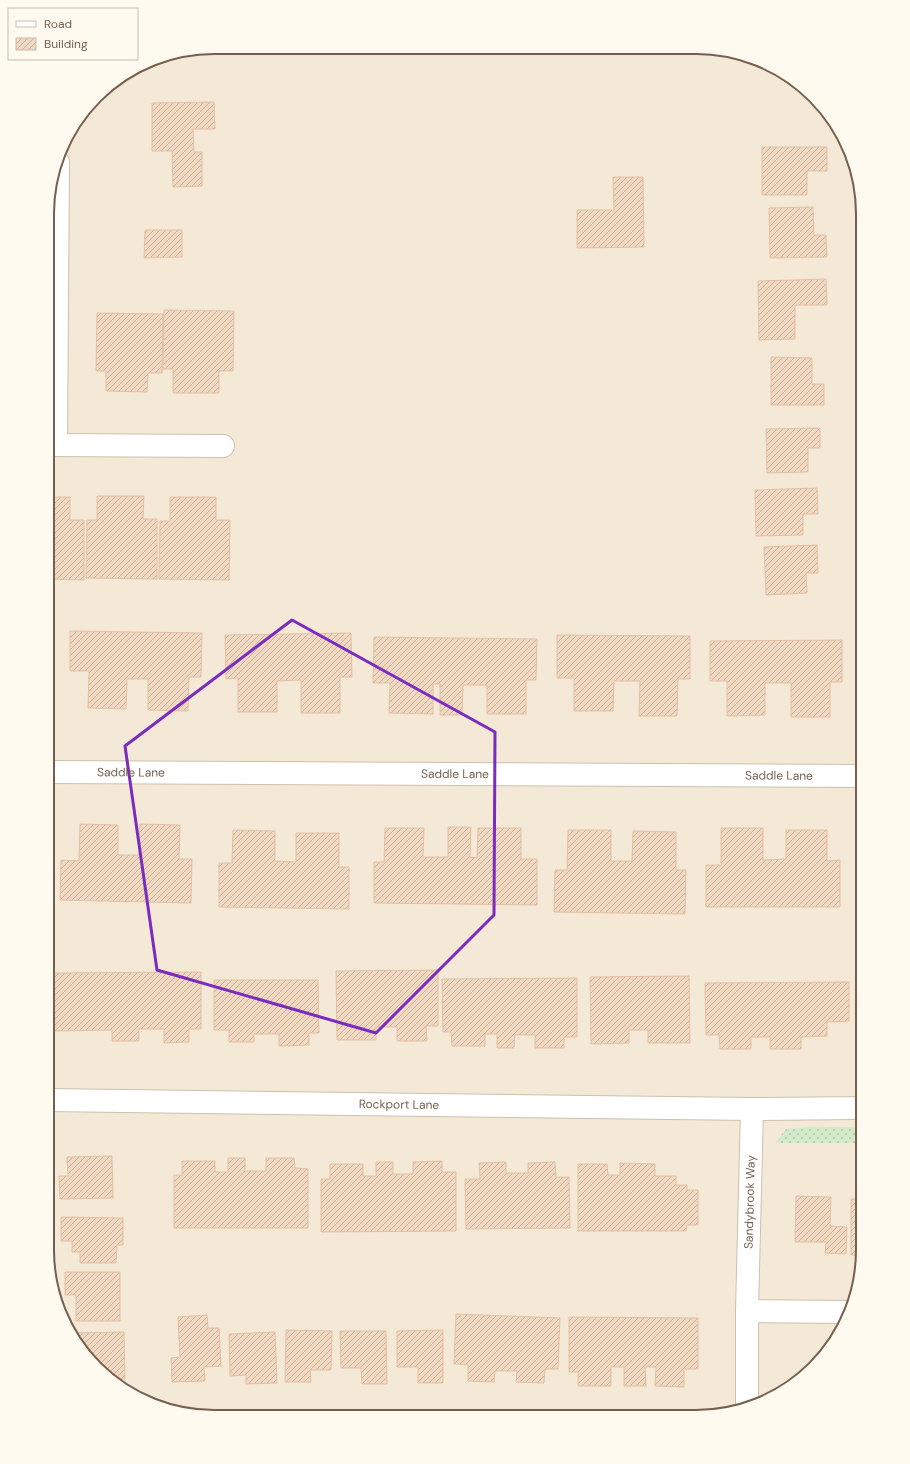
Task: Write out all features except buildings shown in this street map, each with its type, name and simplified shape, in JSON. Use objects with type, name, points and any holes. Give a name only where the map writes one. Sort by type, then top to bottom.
[{"type":"street","points":[[54,351],[58,180]]},
{"type":"street","points":[[54,445],[223,446]]},
{"type":"street","name":"Saddle Lane","points":[[54,772],[856,776]]},
{"type":"street","name":"Rockport Lane","points":[[54,1100],[752,1110]]},
{"type":"street","points":[[752,1110],[856,1108]]},
{"type":"street","name":"Sandybrook Way","points":[[747,1401],[747,1311],[752,1110]]},
{"type":"street","points":[[747,1311],[844,1312]]},
{"type":"highlighted area","points":[[292,620],[495,732],[494,915],[376,1033],[157,970],[125,746]]},
{"type":"shaded area","points":[[193,55],[717,55],[737,59],[757,66],[776,75],[793,87],[809,101],[823,117],[835,134],[844,153],[851,173],[856,204],[856,1260],[851,1291],[844,1311],[829,1339],[809,1363],[793,1377],[776,1389],[757,1398],[737,1405],[706,1410],[193,1409],[173,1405],[153,1398],[134,1389],[117,1377],[101,1363],[87,1347],[75,1330],[66,1311],[59,1291],[54,1260],[55,193],[59,173],[75,134],[101,101],[134,75],[173,59]]},
{"type":"green space","points":[[808,1127],[856,1127],[856,1143],[775,1143],[786,1129]]}]
